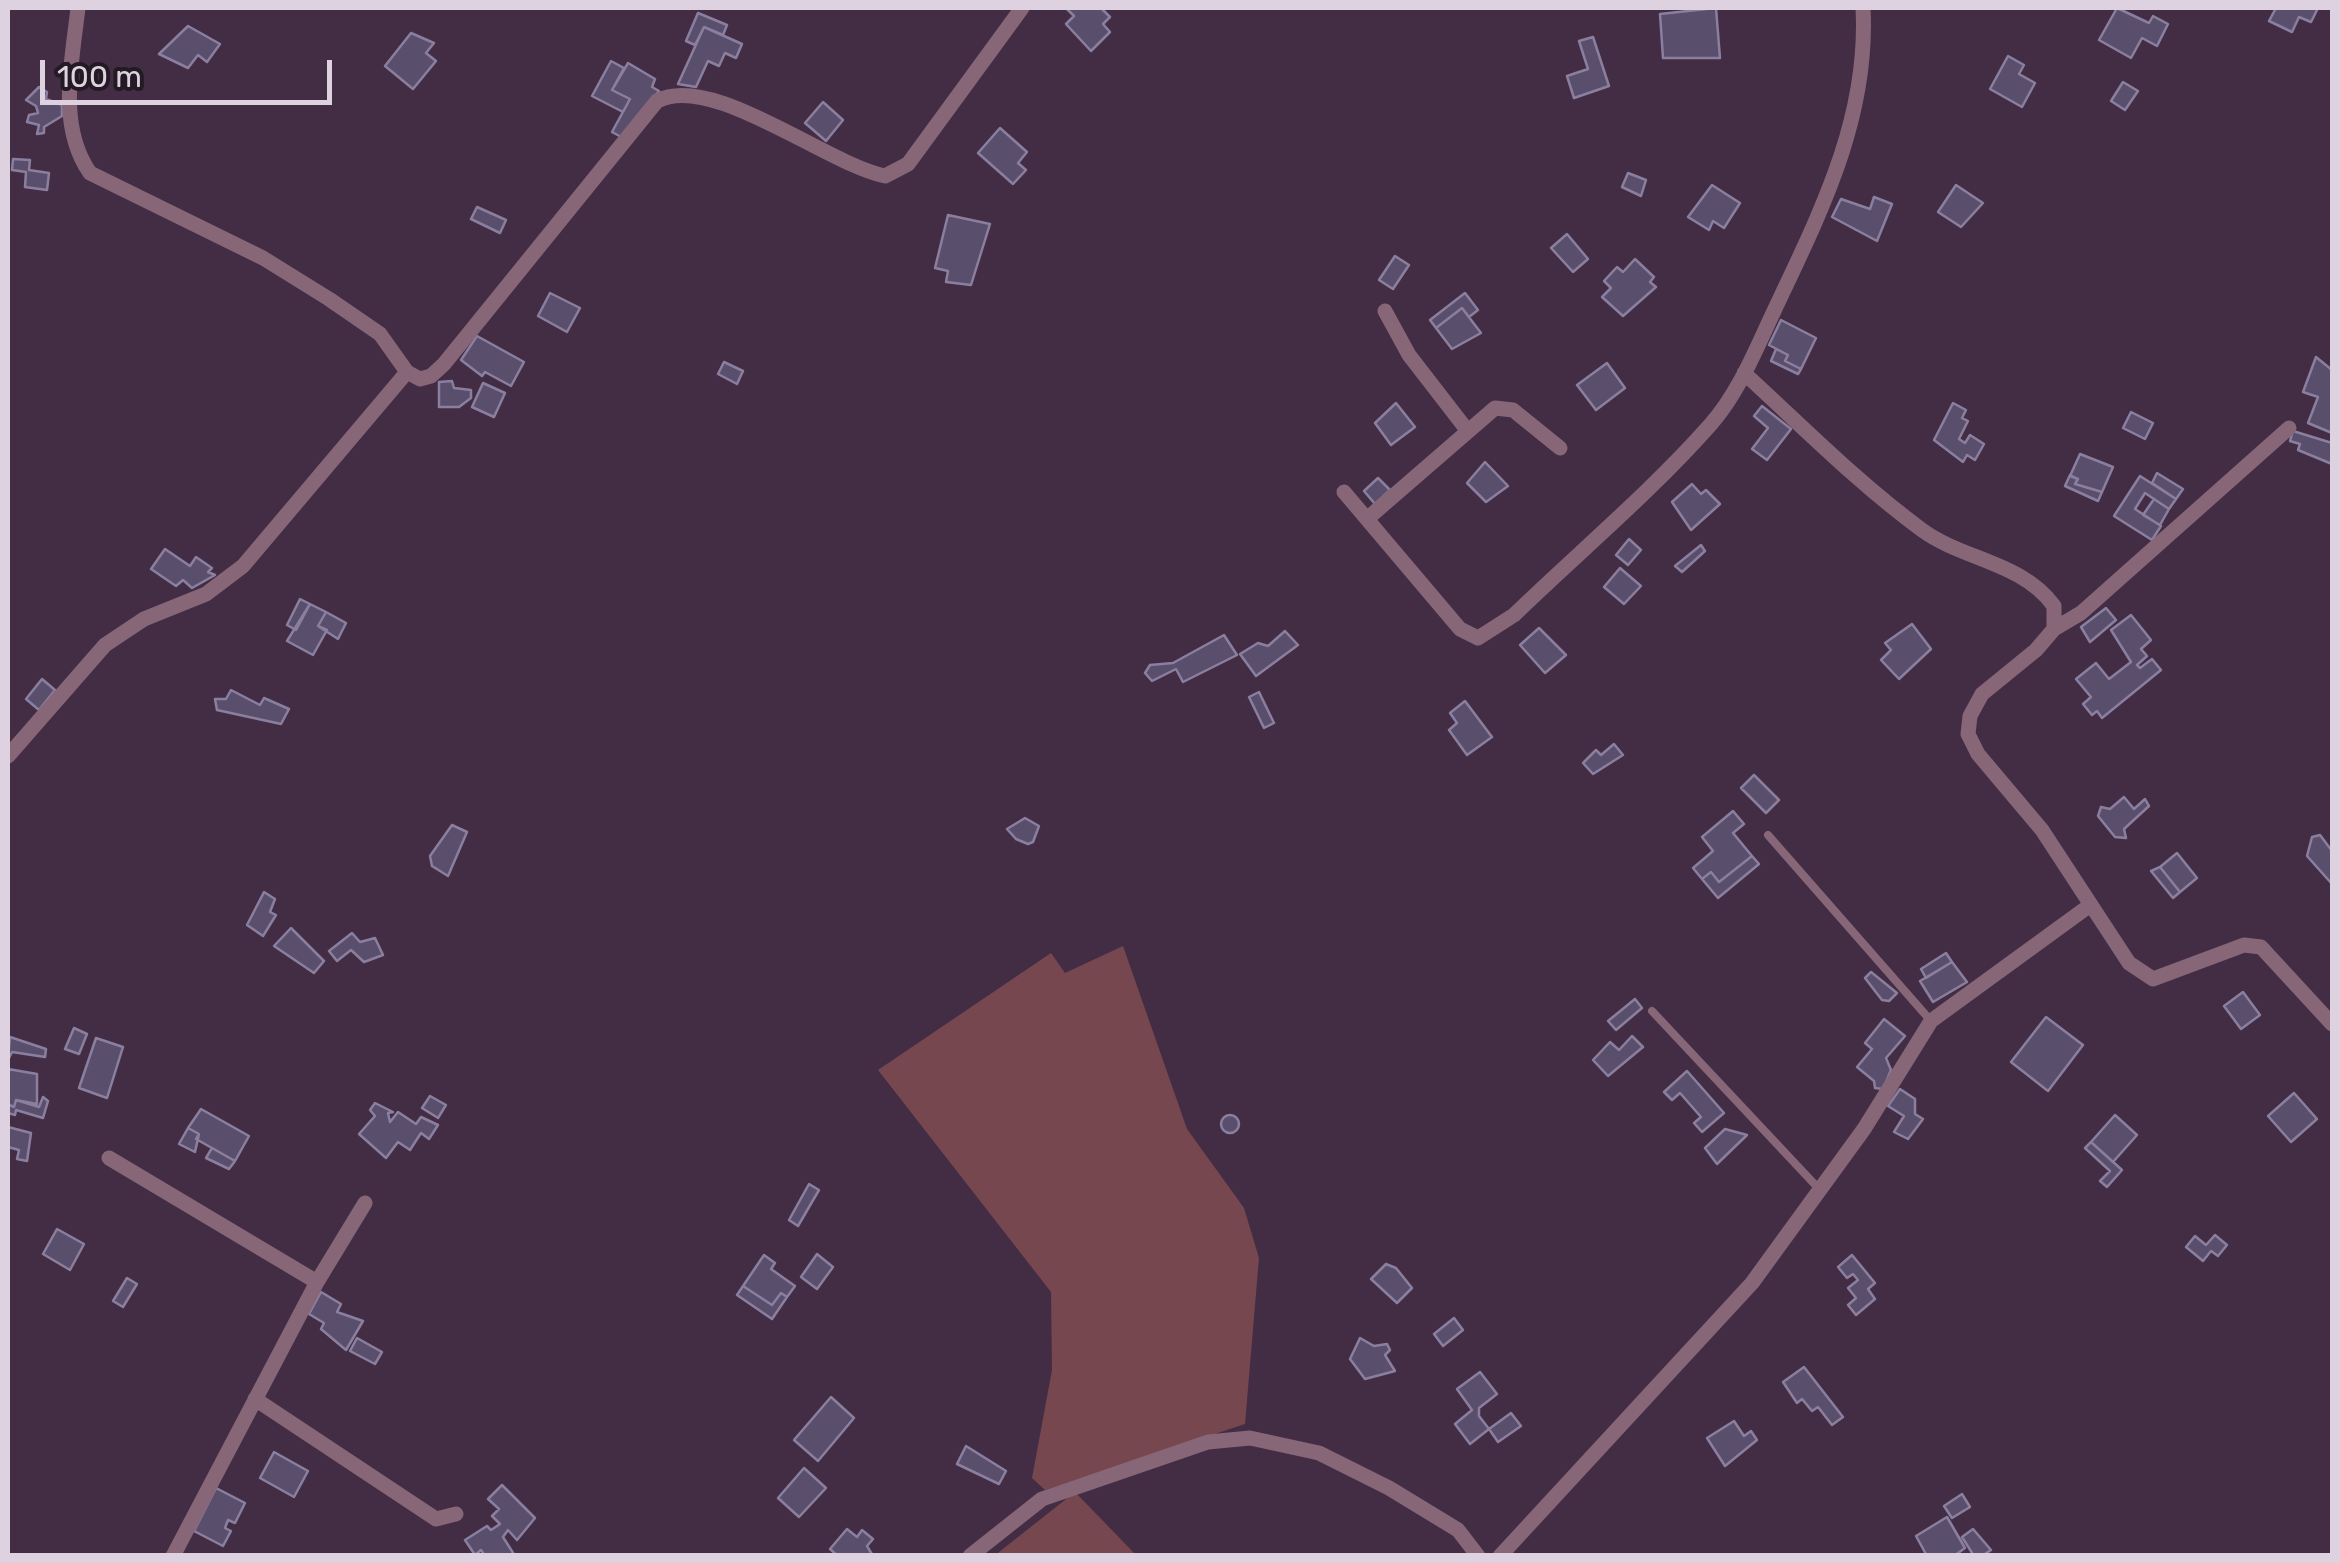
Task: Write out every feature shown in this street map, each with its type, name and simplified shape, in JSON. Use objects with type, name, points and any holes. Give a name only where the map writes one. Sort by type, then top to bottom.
[{"type":"street","points":[[78,8],[70,120],[75,151],[90,172],[263,258],[330,299],[380,334],[407,372],[420,379],[431,376],[444,364],[656,101],[679,94],[715,100],[885,176],[908,164],[1022,8]]},
{"type":"street","points":[[1344,492],[1460,629],[1478,638],[1514,615],[1713,422],[1744,374],[1841,165],[1862,64],[1863,8]]},
{"type":"street","points":[[1385,311],[1409,355],[1466,430]]},
{"type":"street","points":[[8,756],[105,644],[144,619],[206,594],[243,566],[407,372]]},
{"type":"street","points":[[1744,374],[1926,534],[1994,562],[2046,596],[2057,618],[2054,628]]},
{"type":"street","points":[[1368,518],[1495,408],[1512,410],[1560,448]]},
{"type":"street","points":[[2289,428],[2082,613],[2054,628],[2036,650],[1982,694],[1970,716],[1968,734],[1978,754],[2042,830],[2128,964],[2146,978],[2244,946],[2261,947],[2332,1024]]},
{"type":"street","points":[[1500,1556],[1752,1284],[1820,1190],[1931,1021],[1969,989],[2089,906]]},
{"type":"street","points":[[110,1158],[317,1282]]},
{"type":"street","points":[[174,1556],[317,1282],[365,1203]]},
{"type":"street","points":[[255,1399],[436,1518],[456,1514]]},
{"type":"street","points":[[970,1556],[1042,1498],[1208,1442],[1250,1438],[1320,1453],[1389,1488],[1458,1530],[1478,1556]]},
{"type":"lane","points":[[1768,834],[1931,1021]]},
{"type":"lane","points":[[1652,1012],[1820,1190]]},
{"type":"shaded area","points":[[1123,946],[1187,1129],[1244,1208],[1259,1258],[1245,1424],[1045,1490],[1032,1478],[1052,1370],[1051,1292],[878,1070],[1051,953],[1065,973]]},
{"type":"shaded area","points":[[1075,1492],[1136,1555],[994,1556]]},
{"type":"building","points":[[1066,8],[1101,8],[1110,17],[1103,24],[1110,32],[1091,51],[1066,24],[1074,16]]},
{"type":"building","points":[[1716,8],[1720,58],[1663,58],[1660,14]]},
{"type":"building","points":[[2117,8],[2149,23],[2153,16],[2168,24],[2157,46],[2142,38],[2131,58],[2099,40]]},
{"type":"building","points":[[2276,8],[2318,8],[2311,22],[2299,17],[2292,32],[2269,21]]},
{"type":"building","points":[[698,13],[727,25],[723,35],[704,27],[695,45],[686,41]]},
{"type":"building","points":[[188,26],[220,44],[207,62],[198,55],[188,68],[159,54]]},
{"type":"building","points":[[704,27],[742,44],[736,58],[725,53],[719,66],[708,61],[696,87],[678,84]]},
{"type":"building","points":[[411,33],[434,43],[426,53],[436,61],[413,89],[385,66]]},
{"type":"building","points":[[1593,37],[1609,86],[1574,98],[1567,76],[1588,69],[1579,41]]},
{"type":"building","points":[[2008,56],[2024,65],[2019,74],[2035,83],[2022,107],[1990,89]]},
{"type":"building","points":[[611,61],[624,68],[612,90],[630,99],[623,112],[592,96]]},
{"type":"building","points":[[628,63],[655,79],[652,87],[659,91],[623,138],[612,132],[630,99],[612,90]]},
{"type":"building","points":[[2123,82],[2138,91],[2125,110],[2111,101]]},
{"type":"building","points":[[39,87],[47,92],[46,99],[62,105],[62,116],[44,127],[44,133],[37,134],[39,125],[27,122],[29,115],[38,113],[36,106],[26,100]]},
{"type":"building","points":[[823,102],[843,120],[826,141],[805,123]]},
{"type":"building","points":[[1000,128],[1027,152],[1018,163],[1026,170],[1013,184],[978,153]]},
{"type":"building","points":[[13,159],[30,160],[29,170],[49,173],[47,190],[25,187],[26,172],[12,170]]},
{"type":"building","points":[[1628,173],[1646,180],[1641,196],[1622,187]]},
{"type":"building","points":[[1712,185],[1740,203],[1724,228],[1713,221],[1709,230],[1688,217]]},
{"type":"building","points":[[1956,185],[1983,203],[1961,227],[1938,212]]},
{"type":"building","points":[[1874,197],[1892,204],[1877,241],[1832,217],[1841,199],[1870,209]]},
{"type":"building","points":[[477,207],[506,220],[500,233],[471,219]]},
{"type":"building","points":[[948,215],[990,224],[971,285],[946,282],[948,271],[935,268]]},
{"type":"building","points":[[1567,234],[1588,259],[1573,272],[1551,248]]},
{"type":"building","points":[[1395,256],[1409,265],[1393,289],[1379,280]]},
{"type":"building","points":[[1635,259],[1654,277],[1650,282],[1656,287],[1623,316],[1602,297],[1611,288],[1604,281],[1617,267],[1623,272]]},
{"type":"building","points":[[550,293],[580,308],[567,332],[538,316]]},
{"type":"building","points":[[1465,293],[1478,310],[1469,317],[1462,308],[1436,328],[1430,320]]},
{"type":"building","points":[[1462,308],[1481,333],[1452,349],[1436,328]]},
{"type":"building","points":[[1781,320],[1816,338],[1801,369],[1785,361],[1788,355],[1769,345]]},
{"type":"building","points":[[477,336],[524,362],[511,386],[485,372],[482,376],[461,360]]},
{"type":"building","points":[[1776,349],[1788,355],[1785,361],[1801,369],[1798,374],[1771,361]]},
{"type":"building","points":[[2316,357],[2332,370],[2332,433],[2308,423],[2318,397],[2303,392]]},
{"type":"building","points":[[724,362],[743,371],[737,384],[718,374]]},
{"type":"building","points":[[1607,363],[1625,388],[1596,410],[1577,385]]},
{"type":"building","points":[[452,381],[454,388],[471,390],[471,398],[459,407],[439,407],[439,382]]},
{"type":"building","points":[[483,383],[505,393],[494,417],[472,407]]},
{"type":"building","points":[[1396,403],[1415,427],[1391,445],[1375,423]]},
{"type":"building","points":[[1953,403],[1966,410],[1962,418],[1968,421],[1959,439],[1965,443],[1970,435],[1984,444],[1975,460],[1967,455],[1963,462],[1934,440]]},
{"type":"building","points":[[1762,406],[1791,429],[1767,460],[1752,449],[1768,428],[1754,416]]},
{"type":"building","points":[[2131,412],[2153,423],[2145,439],[2123,428]]},
{"type":"building","points":[[2293,431],[2332,443],[2332,464],[2298,450],[2300,444],[2290,441]]},
{"type":"building","points":[[2080,454],[2113,467],[2102,492],[2075,484],[2078,479],[2070,476]]},
{"type":"building","points":[[1485,462],[1508,486],[1486,502],[1467,483]]},
{"type":"building","points":[[2157,473],[2183,489],[2176,499],[2152,483]]},
{"type":"building","points":[[2070,475],[2078,479],[2075,484],[2102,492],[2098,501],[2065,486]]},
{"type":"building","points":[[2140,476],[2176,499],[2169,509],[2145,493],[2135,509],[2161,526],[2152,540],[2114,516]]},
{"type":"building","points":[[1378,478],[1390,490],[1375,504],[1364,491]]},
{"type":"building","points":[[1692,484],[1701,494],[1706,490],[1720,504],[1691,530],[1672,502]]},
{"type":"building","points":[[2154,499],[2169,509],[2160,525],[2143,515]]},
{"type":"building","points":[[1629,539],[1641,550],[1628,565],[1616,555]]},
{"type":"building","points":[[1701,545],[1705,551],[1682,572],[1675,566]]},
{"type":"building","points":[[165,549],[190,566],[196,557],[212,568],[208,572],[215,575],[192,588],[183,580],[176,586],[151,569]]},
{"type":"building","points":[[1620,568],[1641,586],[1624,604],[1604,587]]},
{"type":"building","points":[[300,599],[310,604],[296,630],[287,625]]},
{"type":"building","points":[[310,604],[326,612],[318,626],[327,630],[313,655],[287,641]]},
{"type":"building","points":[[2106,608],[2116,620],[2090,642],[2081,627]]},
{"type":"building","points":[[326,612],[346,623],[338,639],[318,626]]},
{"type":"building","points":[[2131,615],[2151,640],[2141,649],[2147,656],[2137,665],[2140,668],[2152,659],[2161,670],[2102,718],[2097,711],[2092,715],[2083,704],[2091,697],[2076,679],[2096,663],[2109,679],[2131,662],[2111,630]]},
{"type":"building","points":[[1912,624],[1931,649],[1899,679],[1881,660],[1891,650],[1885,643]]},
{"type":"building","points":[[1539,628],[1566,655],[1545,673],[1520,645]]},
{"type":"building","points":[[1285,631],[1298,645],[1256,676],[1240,654],[1258,643],[1268,646]]},
{"type":"building","points":[[1224,635],[1237,655],[1183,682],[1176,669],[1152,681],[1145,673],[1150,665],[1173,663]]},
{"type":"building","points":[[42,679],[55,690],[39,710],[26,699]]},
{"type":"building","points":[[231,690],[260,705],[264,698],[289,709],[281,724],[217,710],[215,699],[226,699]]},
{"type":"building","points":[[1259,692],[1274,723],[1264,728],[1249,697]]},
{"type":"building","points":[[1465,701],[1492,737],[1467,755],[1449,730],[1457,723],[1450,713]]},
{"type":"building","points":[[1614,744],[1623,755],[1593,774],[1583,763],[1596,750],[1601,755]]},
{"type":"building","points":[[1754,775],[1779,800],[1766,813],[1741,788]]},
{"type":"building","points":[[2124,797],[2134,809],[2145,799],[2149,806],[2124,829],[2126,838],[2115,837],[2098,816],[2101,807],[2110,809]]},
{"type":"building","points":[[1733,811],[1744,824],[1733,833],[1752,856],[1719,882],[1711,872],[1702,879],[1693,868],[1713,851],[1702,837]]},
{"type":"building","points":[[1025,818],[1039,826],[1033,842],[1028,844],[1007,829]]},
{"type":"building","points":[[452,825],[467,832],[448,876],[432,866],[430,856]]},
{"type":"building","points":[[2320,835],[2332,851],[2332,884],[2307,856],[2312,837]]},
{"type":"building","points":[[2177,853],[2197,878],[2180,892],[2160,867]]},
{"type":"building","points":[[1752,856],[1759,864],[1718,898],[1702,879],[1711,872],[1719,882]]},
{"type":"building","points":[[2160,867],[2180,892],[2173,898],[2151,871]]},
{"type":"building","points":[[264,892],[275,899],[270,912],[276,915],[263,936],[247,925]]},
{"type":"building","points":[[291,928],[324,961],[314,973],[274,946]]},
{"type":"building","points":[[352,933],[360,942],[375,938],[383,955],[364,962],[351,950],[337,961],[329,951]]},
{"type":"building","points":[[1946,953],[1952,962],[1926,978],[1921,969]]},
{"type":"building","points":[[1952,962],[1967,982],[1933,1002],[1920,981]]},
{"type":"building","points":[[1871,972],[1897,993],[1889,1001],[1882,1000],[1865,978]]},
{"type":"building","points":[[2243,992],[2260,1015],[2241,1029],[2224,1006]]},
{"type":"building","points":[[1635,999],[1642,1008],[1616,1030],[1608,1021]]},
{"type":"building","points":[[2046,1017],[2083,1045],[2048,1091],[2011,1062]]},
{"type":"building","points":[[1884,1019],[1905,1036],[1886,1058],[1891,1070],[1883,1089],[1875,1088],[1874,1081],[1857,1067],[1872,1049],[1865,1043]]},
{"type":"building","points":[[74,1028],[87,1034],[79,1054],[65,1049]]},
{"type":"building","points":[[1632,1036],[1643,1047],[1608,1076],[1593,1060],[1610,1042],[1619,1050]]},
{"type":"building","points":[[10,1037],[46,1049],[45,1057],[12,1052],[8,1060]]},
{"type":"building","points":[[96,1038],[123,1047],[107,1098],[79,1088]]},
{"type":"building","points":[[8,1069],[37,1074],[37,1104],[16,1100],[14,1107],[8,1104]]},
{"type":"building","points":[[1687,1071],[1724,1113],[1702,1132],[1694,1123],[1701,1117],[1680,1093],[1672,1100],[1664,1092]]},
{"type":"building","points":[[1900,1089],[1915,1099],[1915,1114],[1923,1119],[1908,1139],[1894,1132],[1904,1116],[1888,1106]]},
{"type":"building","points":[[2294,1093],[2317,1119],[2291,1142],[2268,1116]]},
{"type":"building","points":[[430,1096],[446,1105],[438,1118],[422,1108]]},
{"type":"building","points":[[43,1097],[48,1101],[43,1118],[16,1110],[15,1115],[8,1113],[9,1105],[14,1107],[16,1100],[39,1107]]},
{"type":"building","points":[[375,1103],[393,1112],[388,1113],[390,1122],[398,1112],[416,1124],[421,1117],[438,1125],[429,1139],[421,1133],[410,1150],[398,1142],[386,1158],[359,1134],[375,1116],[370,1110]]},
{"type":"building","points":[[201,1109],[249,1136],[235,1161],[196,1139],[199,1134],[188,1128]]},
{"type":"building","points":[[1230,1115],[1237,1117],[1237,1131],[1230,1133],[1223,1131],[1221,1124],[1223,1117]]},
{"type":"building","points":[[2115,1115],[2137,1135],[2113,1162],[2091,1142]]},
{"type":"building","points":[[8,1127],[31,1133],[27,1161],[17,1159],[19,1150],[8,1147]]},
{"type":"building","points":[[188,1128],[199,1134],[195,1152],[179,1144]]},
{"type":"building","points":[[1725,1129],[1747,1135],[1717,1164],[1705,1148]]},
{"type":"building","points":[[2091,1142],[2122,1170],[2107,1187],[2100,1181],[2110,1171],[2085,1148]]},
{"type":"building","points":[[212,1148],[235,1161],[229,1169],[206,1158]]},
{"type":"building","points":[[809,1184],[819,1190],[798,1226],[789,1220]]},
{"type":"building","points":[[57,1229],[84,1244],[70,1270],[43,1254]]},
{"type":"building","points":[[2215,1235],[2227,1245],[2218,1256],[2211,1251],[2203,1261],[2186,1247],[2195,1236],[2206,1245]]},
{"type":"building","points":[[817,1254],[833,1267],[817,1289],[801,1277]]},
{"type":"building","points":[[764,1255],[775,1263],[771,1269],[795,1286],[787,1297],[781,1293],[772,1305],[743,1286]]},
{"type":"building","points":[[1852,1255],[1875,1283],[1868,1289],[1875,1299],[1856,1315],[1848,1305],[1856,1298],[1848,1288],[1858,1280],[1853,1274],[1847,1278],[1838,1267]]},
{"type":"building","points":[[1386,1264],[1396,1268],[1412,1288],[1397,1303],[1371,1279]]},
{"type":"building","points":[[127,1278],[137,1284],[123,1307],[113,1301]]},
{"type":"building","points":[[743,1286],[772,1305],[781,1293],[787,1297],[772,1319],[737,1295]]},
{"type":"building","points":[[321,1292],[341,1304],[337,1312],[363,1321],[346,1350],[321,1329],[324,1323],[309,1314]]},
{"type":"building","points":[[1454,1318],[1463,1330],[1443,1346],[1434,1334]]},
{"type":"building","points":[[357,1338],[382,1352],[375,1364],[350,1351]]},
{"type":"building","points":[[1360,1338],[1374,1346],[1387,1344],[1390,1350],[1385,1355],[1395,1371],[1365,1379],[1350,1359]]},
{"type":"building","points":[[1804,1367],[1843,1417],[1832,1425],[1818,1407],[1812,1411],[1802,1399],[1797,1403],[1783,1382]]},
{"type":"building","points":[[1480,1372],[1497,1394],[1479,1408],[1479,1416],[1489,1429],[1470,1444],[1455,1424],[1472,1410],[1457,1389]]},
{"type":"building","points":[[831,1397],[854,1418],[818,1461],[794,1440]]},
{"type":"building","points":[[1511,1413],[1521,1426],[1498,1442],[1489,1429]]},
{"type":"building","points":[[1734,1421],[1744,1436],[1751,1431],[1757,1440],[1725,1466],[1707,1438]]},
{"type":"building","points":[[966,1446],[1006,1471],[999,1484],[957,1464]]},
{"type":"building","points":[[274,1452],[308,1471],[294,1497],[260,1478]]},
{"type":"building","points":[[804,1468],[826,1488],[799,1517],[778,1498]]},
{"type":"building","points":[[502,1485],[535,1518],[517,1540],[508,1530],[503,1537],[515,1556],[485,1556],[481,1550],[475,1555],[465,1540],[487,1526],[491,1530],[500,1524],[492,1516],[499,1509],[488,1499]]},
{"type":"building","points":[[216,1488],[245,1503],[235,1523],[228,1520],[225,1528],[231,1531],[223,1546],[194,1531]]},
{"type":"building","points":[[1962,1494],[1970,1507],[1952,1518],[1944,1506]]},
{"type":"building","points":[[1947,1517],[1965,1548],[1954,1556],[1927,1556],[1916,1536]]},
{"type":"building","points":[[847,1529],[857,1537],[862,1530],[873,1539],[867,1546],[873,1556],[838,1556],[830,1549]]},
{"type":"building","points":[[1973,1529],[1991,1550],[1982,1556],[1974,1556],[1962,1537]]}]
